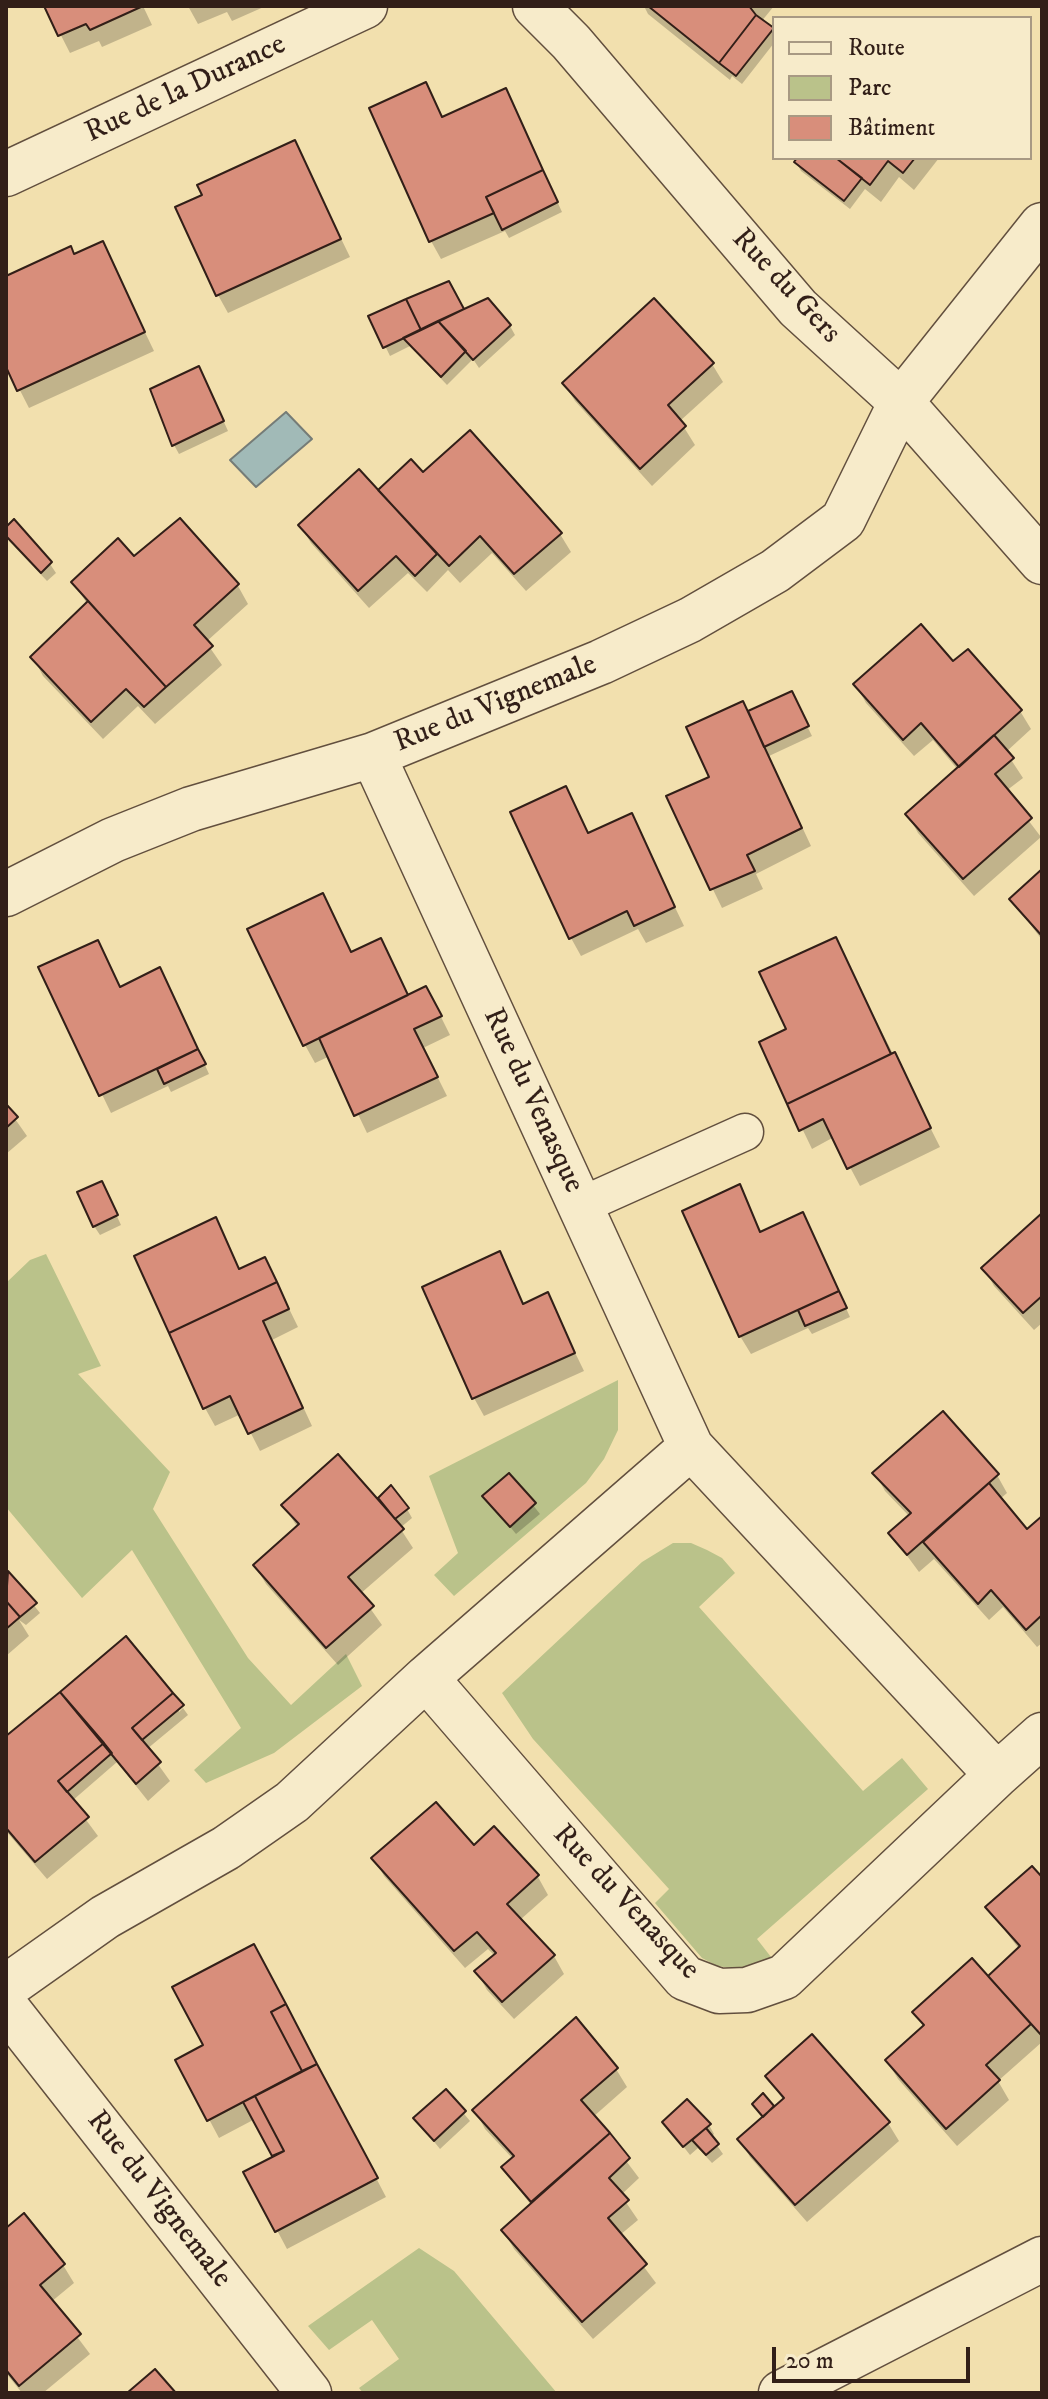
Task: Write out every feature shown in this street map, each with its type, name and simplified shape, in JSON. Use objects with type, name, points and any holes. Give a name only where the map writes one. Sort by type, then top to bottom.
[{"type":"street","name":"Rue de la Durance","points":[[6,174],[365,6]]},
{"type":"street","name":"Rue du Gers","points":[[535,6],[571,42],[798,308],[901,402],[1042,562]]},
{"type":"street","name":"Rue du Vignemale","points":[[6,894],[113,840],[191,809],[373,755],[614,656],[690,620],[812,547],[843,520],[901,402],[1042,225]]},
{"type":"street","name":"Rue du Venasque","points":[[373,755],[691,1447],[997,1775]]},
{"type":"street","points":[[6,1987],[105,1917],[226,1848],[292,1802],[426,1678],[691,1447]]},
{"type":"street","name":"Rue du Venasque","points":[[426,1678],[685,1978],[719,1991],[747,1990],[784,1977],[1042,1735]]},
{"type":"street","name":"Rue du Vignemale","points":[[6,2007],[309,2393]]},
{"type":"street","points":[[781,2393],[1042,2259]]},
{"type":"lane","points":[[580,1206],[745,1132]]},
{"type":"green space","points":[[46,1254],[101,1366],[78,1374],[170,1472],[153,1509],[248,1658],[291,1705],[346,1654],[362,1686],[274,1753],[206,1783],[194,1770],[241,1728],[132,1550],[82,1598],[6,1507],[6,1283],[30,1260]]},
{"type":"green space","points":[[618,1380],[618,1430],[604,1459],[586,1483],[454,1596],[434,1575],[458,1553],[429,1476]]},
{"type":"green space","points":[[673,1543],[691,1543],[707,1550],[722,1558],[735,1573],[699,1607],[863,1791],[902,1758],[928,1789],[757,1939],[771,1957],[757,1966],[737,1969],[717,1966],[702,1958],[655,1903],[669,1889],[533,1739],[502,1693],[642,1562]]},
{"type":"green space","points":[[419,2248],[454,2271],[557,2393],[363,2393],[359,2388],[399,2359],[372,2320],[329,2350],[308,2326]]},
{"type":"water","points":[[286,412],[312,439],[256,487],[230,460]]},
{"type":"building","points":[[44,6],[143,6],[90,30],[86,24],[58,36]]},
{"type":"building","points":[[648,6],[749,6],[756,15],[719,63]]},
{"type":"building","points":[[756,15],[772,27],[736,76],[719,63]]},
{"type":"building","points":[[426,82],[442,117],[506,88],[543,170],[486,197],[494,213],[429,242],[369,108]]},
{"type":"building","points":[[295,140],[341,239],[216,296],[175,207],[202,195],[197,185]]},
{"type":"building","points":[[839,160],[862,178],[844,201],[794,162]]},
{"type":"building","points":[[839,160],[913,160],[903,173],[888,161],[870,185]]},
{"type":"building","points":[[543,170],[558,202],[502,230],[486,197]]},
{"type":"building","points":[[103,241],[145,332],[17,391],[6,367],[6,276],[71,246],[74,254]]},
{"type":"building","points":[[449,281],[464,309],[421,330],[406,299]]},
{"type":"building","points":[[488,298],[511,325],[473,360],[438,321]]},
{"type":"building","points":[[654,298],[714,363],[668,405],[686,426],[640,469],[562,383]]},
{"type":"building","points":[[406,299],[421,330],[383,348],[368,316]]},
{"type":"building","points":[[438,321],[466,351],[441,377],[403,338]]},
{"type":"building","points":[[199,366],[224,421],[172,446],[150,389]]},
{"type":"building","points":[[470,430],[562,533],[514,574],[480,536],[449,566],[378,490],[411,459],[423,472]]},
{"type":"building","points":[[359,469],[437,554],[415,576],[396,556],[358,591],[298,525]]},
{"type":"building","points":[[180,518],[239,584],[194,625],[213,646],[166,687],[71,582],[118,538],[134,556]]},
{"type":"building","points":[[14,519],[52,562],[41,573],[6,536],[6,527]]},
{"type":"building","points":[[88,601],[166,687],[144,707],[126,689],[91,722],[30,657]]},
{"type":"building","points":[[921,624],[953,661],[968,649],[1022,710],[959,767],[921,723],[903,740],[853,684]]},
{"type":"building","points":[[792,691],[809,726],[764,747],[748,711]]},
{"type":"building","points":[[743,701],[802,828],[747,855],[755,871],[710,890],[666,796],[709,777],[686,727]]},
{"type":"building","points":[[994,735],[1014,758],[995,774],[1032,818],[963,879],[905,814]]},
{"type":"building","points":[[566,786],[588,833],[632,813],[675,907],[634,926],[627,911],[569,939],[510,812]]},
{"type":"building","points":[[1042,869],[1042,936],[1009,899]]},
{"type":"building","points":[[323,893],[351,952],[381,938],[408,995],[303,1046],[247,929]]},
{"type":"building","points":[[836,937],[891,1054],[787,1104],[759,1042],[786,1029],[759,972]]},
{"type":"building","points":[[98,940],[120,987],[160,967],[198,1049],[99,1096],[38,967]]},
{"type":"building","points":[[426,986],[442,1016],[414,1029],[438,1077],[354,1116],[319,1038]]},
{"type":"building","points":[[198,1049],[206,1064],[164,1084],[157,1069]]},
{"type":"building","points":[[895,1052],[931,1128],[847,1169],[823,1119],[799,1131],[787,1104]]},
{"type":"building","points":[[6,1104],[18,1117],[6,1128]]},
{"type":"building","points":[[102,1181],[118,1215],[93,1227],[77,1192]]},
{"type":"building","points":[[740,1184],[760,1232],[803,1212],[839,1291],[739,1337],[682,1211]]},
{"type":"building","points":[[1042,1213],[1042,1296],[1023,1313],[981,1268]]},
{"type":"building","points":[[216,1217],[239,1269],[265,1257],[277,1282],[169,1333],[134,1256]]},
{"type":"building","points":[[500,1251],[523,1304],[548,1292],[575,1353],[472,1399],[422,1287]]},
{"type":"building","points":[[277,1282],[289,1309],[263,1321],[303,1408],[248,1434],[230,1396],[203,1409],[169,1333]]},
{"type":"building","points":[[839,1291],[847,1308],[805,1326],[798,1310]]},
{"type":"building","points":[[943,1411],[999,1474],[907,1555],[888,1533],[911,1513],[872,1473]]},
{"type":"building","points":[[338,1454],[404,1529],[348,1577],[374,1606],[326,1648],[253,1565],[299,1524],[281,1505]]},
{"type":"building","points":[[509,1473],[536,1503],[510,1527],[482,1496]]},
{"type":"building","points":[[989,1483],[1027,1529],[1042,1516],[1042,1615],[1026,1630],[991,1590],[978,1604],[923,1542]]},
{"type":"building","points":[[391,1485],[409,1508],[395,1519],[378,1498]]},
{"type":"building","points":[[8,1571],[37,1603],[20,1617],[6,1601]]},
{"type":"building","points":[[6,1601],[20,1617],[6,1629]]},
{"type":"building","points":[[126,1636],[173,1693],[132,1728],[161,1762],[136,1784],[60,1692]]},
{"type":"building","points":[[60,1692],[104,1743],[58,1781],[89,1817],[35,1862],[6,1828],[6,1736]]},
{"type":"building","points":[[173,1693],[184,1705],[142,1740],[132,1728]]},
{"type":"building","points":[[104,1743],[112,1753],[67,1792],[58,1781]]},
{"type":"building","points":[[436,1802],[474,1845],[494,1826],[539,1875],[507,1904],[555,1955],[502,2002],[474,1971],[496,1953],[477,1932],[454,1951],[371,1858]]},
{"type":"building","points":[[1032,1866],[1042,1877],[1042,2036],[988,1976],[1020,1946],[985,1907]]},
{"type":"building","points":[[254,1944],[286,2004],[271,2012],[302,2071],[207,2121],[175,2060],[203,2045],[172,1987]]},
{"type":"building","points":[[972,1958],[1031,2024],[986,2065],[1000,2080],[946,2129],[885,2060],[924,2025],[912,2012]]},
{"type":"building","points":[[286,2004],[317,2064],[302,2071],[271,2012]]},
{"type":"building","points":[[576,2017],[618,2068],[581,2100],[610,2133],[531,2202],[501,2167],[514,2156],[472,2110]]},
{"type":"building","points":[[812,2034],[890,2122],[795,2205],[737,2139],[784,2098],[765,2076]]},
{"type":"building","points":[[317,2064],[378,2178],[275,2232],[243,2172],[284,2151],[255,2096]]},
{"type":"building","points":[[446,2089],[466,2111],[434,2141],[413,2118]]},
{"type":"building","points":[[763,2093],[774,2106],[763,2117],[752,2104]]},
{"type":"building","points":[[255,2096],[284,2151],[272,2156],[243,2102]]},
{"type":"building","points":[[687,2099],[711,2124],[683,2147],[662,2122]]},
{"type":"building","points":[[706,2128],[719,2144],[706,2155],[692,2140]]},
{"type":"building","points":[[610,2133],[630,2158],[609,2178],[629,2200],[608,2218],[647,2264],[582,2322],[501,2230]]},
{"type":"building","points":[[24,2213],[65,2264],[40,2285],[81,2334],[19,2386],[6,2370],[6,2228]]},
{"type":"building","points":[[155,2369],[176,2393],[127,2393]]}]
